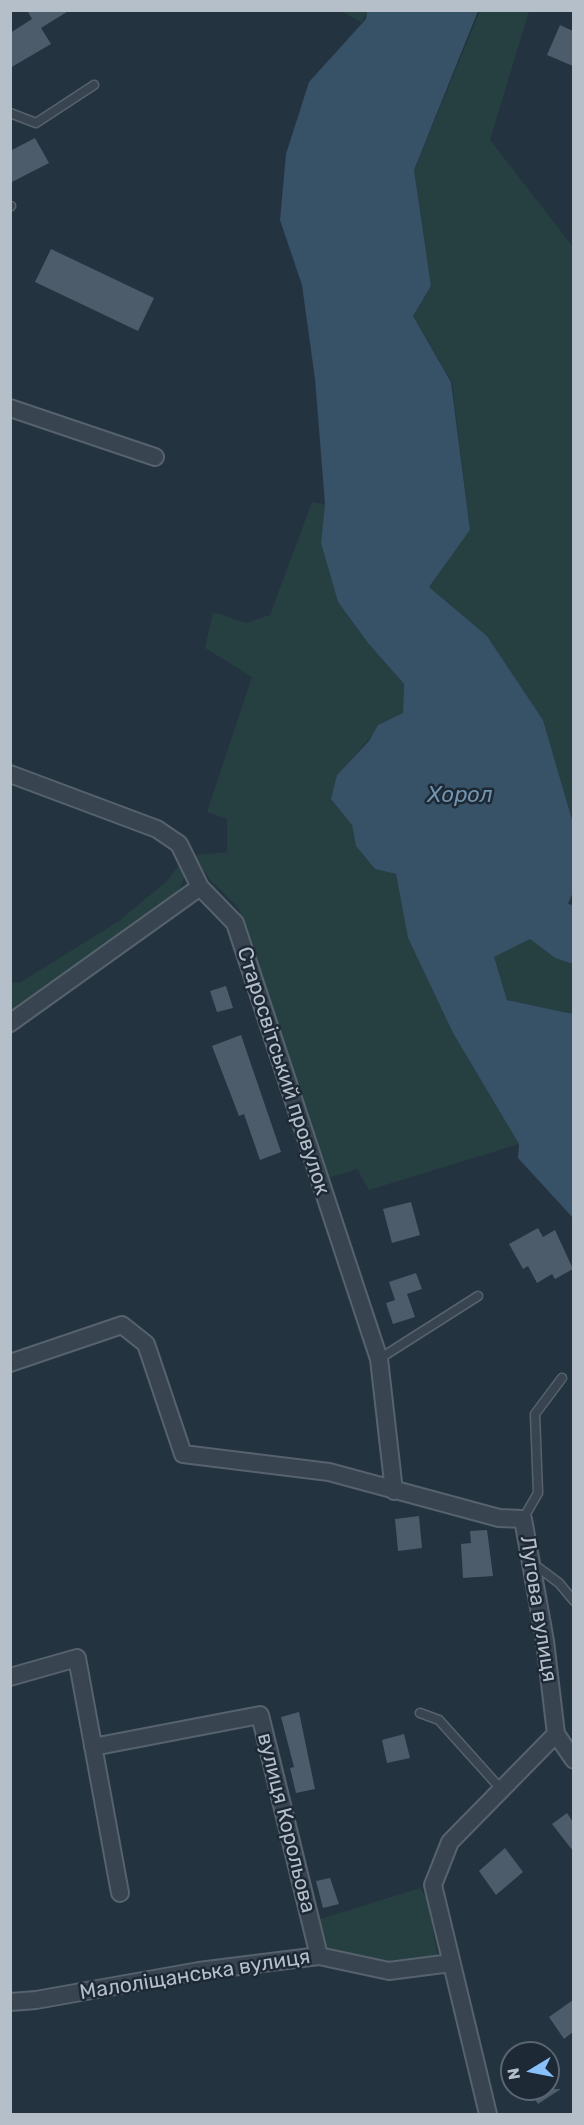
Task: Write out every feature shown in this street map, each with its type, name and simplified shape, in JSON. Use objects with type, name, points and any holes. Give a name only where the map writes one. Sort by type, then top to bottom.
[{"type":"street","points":[[10,408],[155,457]]},
{"type":"street","name":"Старосвітський провулок","points":[[10,774],[157,828],[179,844],[200,886],[235,923],[379,1359],[394,1491]]},
{"type":"street","points":[[10,1023],[200,886]]},
{"type":"street","name":"Лугова вулиця","points":[[10,1363],[122,1325],[146,1344],[183,1454],[329,1472],[499,1518],[523,1519],[545,1641],[556,1734]]},
{"type":"street","points":[[10,1677],[77,1658],[120,1893]]},
{"type":"street","name":"вулиця Корольова","points":[[93,1747],[260,1715],[319,1956]]},
{"type":"street","points":[[488,2115],[433,1885],[450,1842],[556,1734],[573,1760]]},
{"type":"street","name":"Малоліщанська вулиця","points":[[10,2002],[36,2000],[199,1971],[319,1956],[389,1971],[451,1963]]},
{"type":"lane","points":[[10,113],[36,123],[94,85]]},
{"type":"lane","points":[[379,1359],[478,1296]]},
{"type":"lane","points":[[523,1519],[537,1493],[535,1414],[562,1378]]},
{"type":"lane","points":[[529,1561],[559,1583],[573,1601]]},
{"type":"lane","points":[[420,1713],[439,1720],[501,1789]]},
{"type":"green space","points":[[342,11],[367,11],[362,23]]},
{"type":"green space","points":[[480,11],[529,11],[490,140],[573,247],[573,823],[543,720],[487,636],[429,587],[470,530],[452,382],[413,316],[431,286],[414,170]]},
{"type":"green space","points":[[312,502],[325,504],[321,543],[338,602],[368,643],[404,684],[403,713],[378,725],[372,736],[337,775],[332,799],[352,825],[356,846],[375,869],[396,874],[408,938],[453,1033],[519,1144],[369,1190],[357,1169],[328,1178],[238,907],[210,880],[197,861],[190,864],[179,890],[11,1011],[11,982],[19,983],[119,921],[167,881],[186,856],[227,852],[227,819],[207,812],[252,677],[205,648],[213,612],[246,623],[270,615]]},
{"type":"green space","points":[[530,939],[555,958],[573,964],[573,1014],[507,1000],[493,957]]},
{"type":"green space","points":[[420,1888],[428,1900],[439,1964],[389,1971],[319,1956],[311,1922]]},
{"type":"water","name":"Хорол","points":[[367,11],[478,11],[414,170],[431,286],[413,316],[451,382],[470,530],[429,587],[487,636],[543,720],[573,823],[573,892],[568,904],[573,905],[573,964],[555,958],[530,939],[494,957],[507,1000],[573,1014],[573,1218],[518,1158],[519,1144],[453,1033],[408,938],[396,874],[375,869],[356,846],[352,825],[331,799],[337,775],[369,741],[378,725],[403,713],[404,684],[368,643],[338,602],[321,543],[325,504],[315,379],[302,285],[280,220],[286,154],[309,82],[366,19]]},
{"type":"building","points":[[27,10],[70,10],[41,28],[51,44],[10,68],[10,33],[32,19]]},
{"type":"building","points":[[560,25],[573,31],[573,66],[547,55]]},
{"type":"building","points":[[35,138],[49,163],[10,183],[10,151]]},
{"type":"building","points":[[51,249],[154,298],[138,331],[35,282]]},
{"type":"building","points":[[226,986],[233,1008],[217,1012],[210,991]]},
{"type":"building","points":[[241,1035],[281,1152],[260,1160],[244,1114],[239,1116],[212,1046]]},
{"type":"building","points":[[411,1202],[420,1235],[392,1243],[383,1209]]},
{"type":"building","points":[[538,1228],[543,1237],[555,1230],[573,1269],[555,1279],[552,1274],[537,1283],[528,1266],[523,1269],[509,1244]]},
{"type":"building","points":[[416,1273],[422,1289],[407,1294],[415,1317],[393,1324],[386,1303],[395,1300],[389,1282]]},
{"type":"building","points":[[419,1516],[422,1548],[398,1551],[395,1519]]},
{"type":"building","points":[[487,1530],[493,1576],[463,1578],[461,1544],[471,1543],[470,1531]]},
{"type":"building","points":[[299,1712],[315,1789],[296,1793],[290,1768],[294,1767],[281,1717]]},
{"type":"building","points":[[404,1734],[410,1758],[387,1763],[382,1740]]},
{"type":"building","points":[[567,1813],[573,1822],[573,1851],[552,1824]]},
{"type":"building","points":[[505,1848],[523,1872],[496,1895],[479,1871]]},
{"type":"building","points":[[330,1878],[339,1904],[323,1908],[316,1881]]},
{"type":"building","points":[[573,2000],[573,2032],[564,2039],[549,2017]]}]
